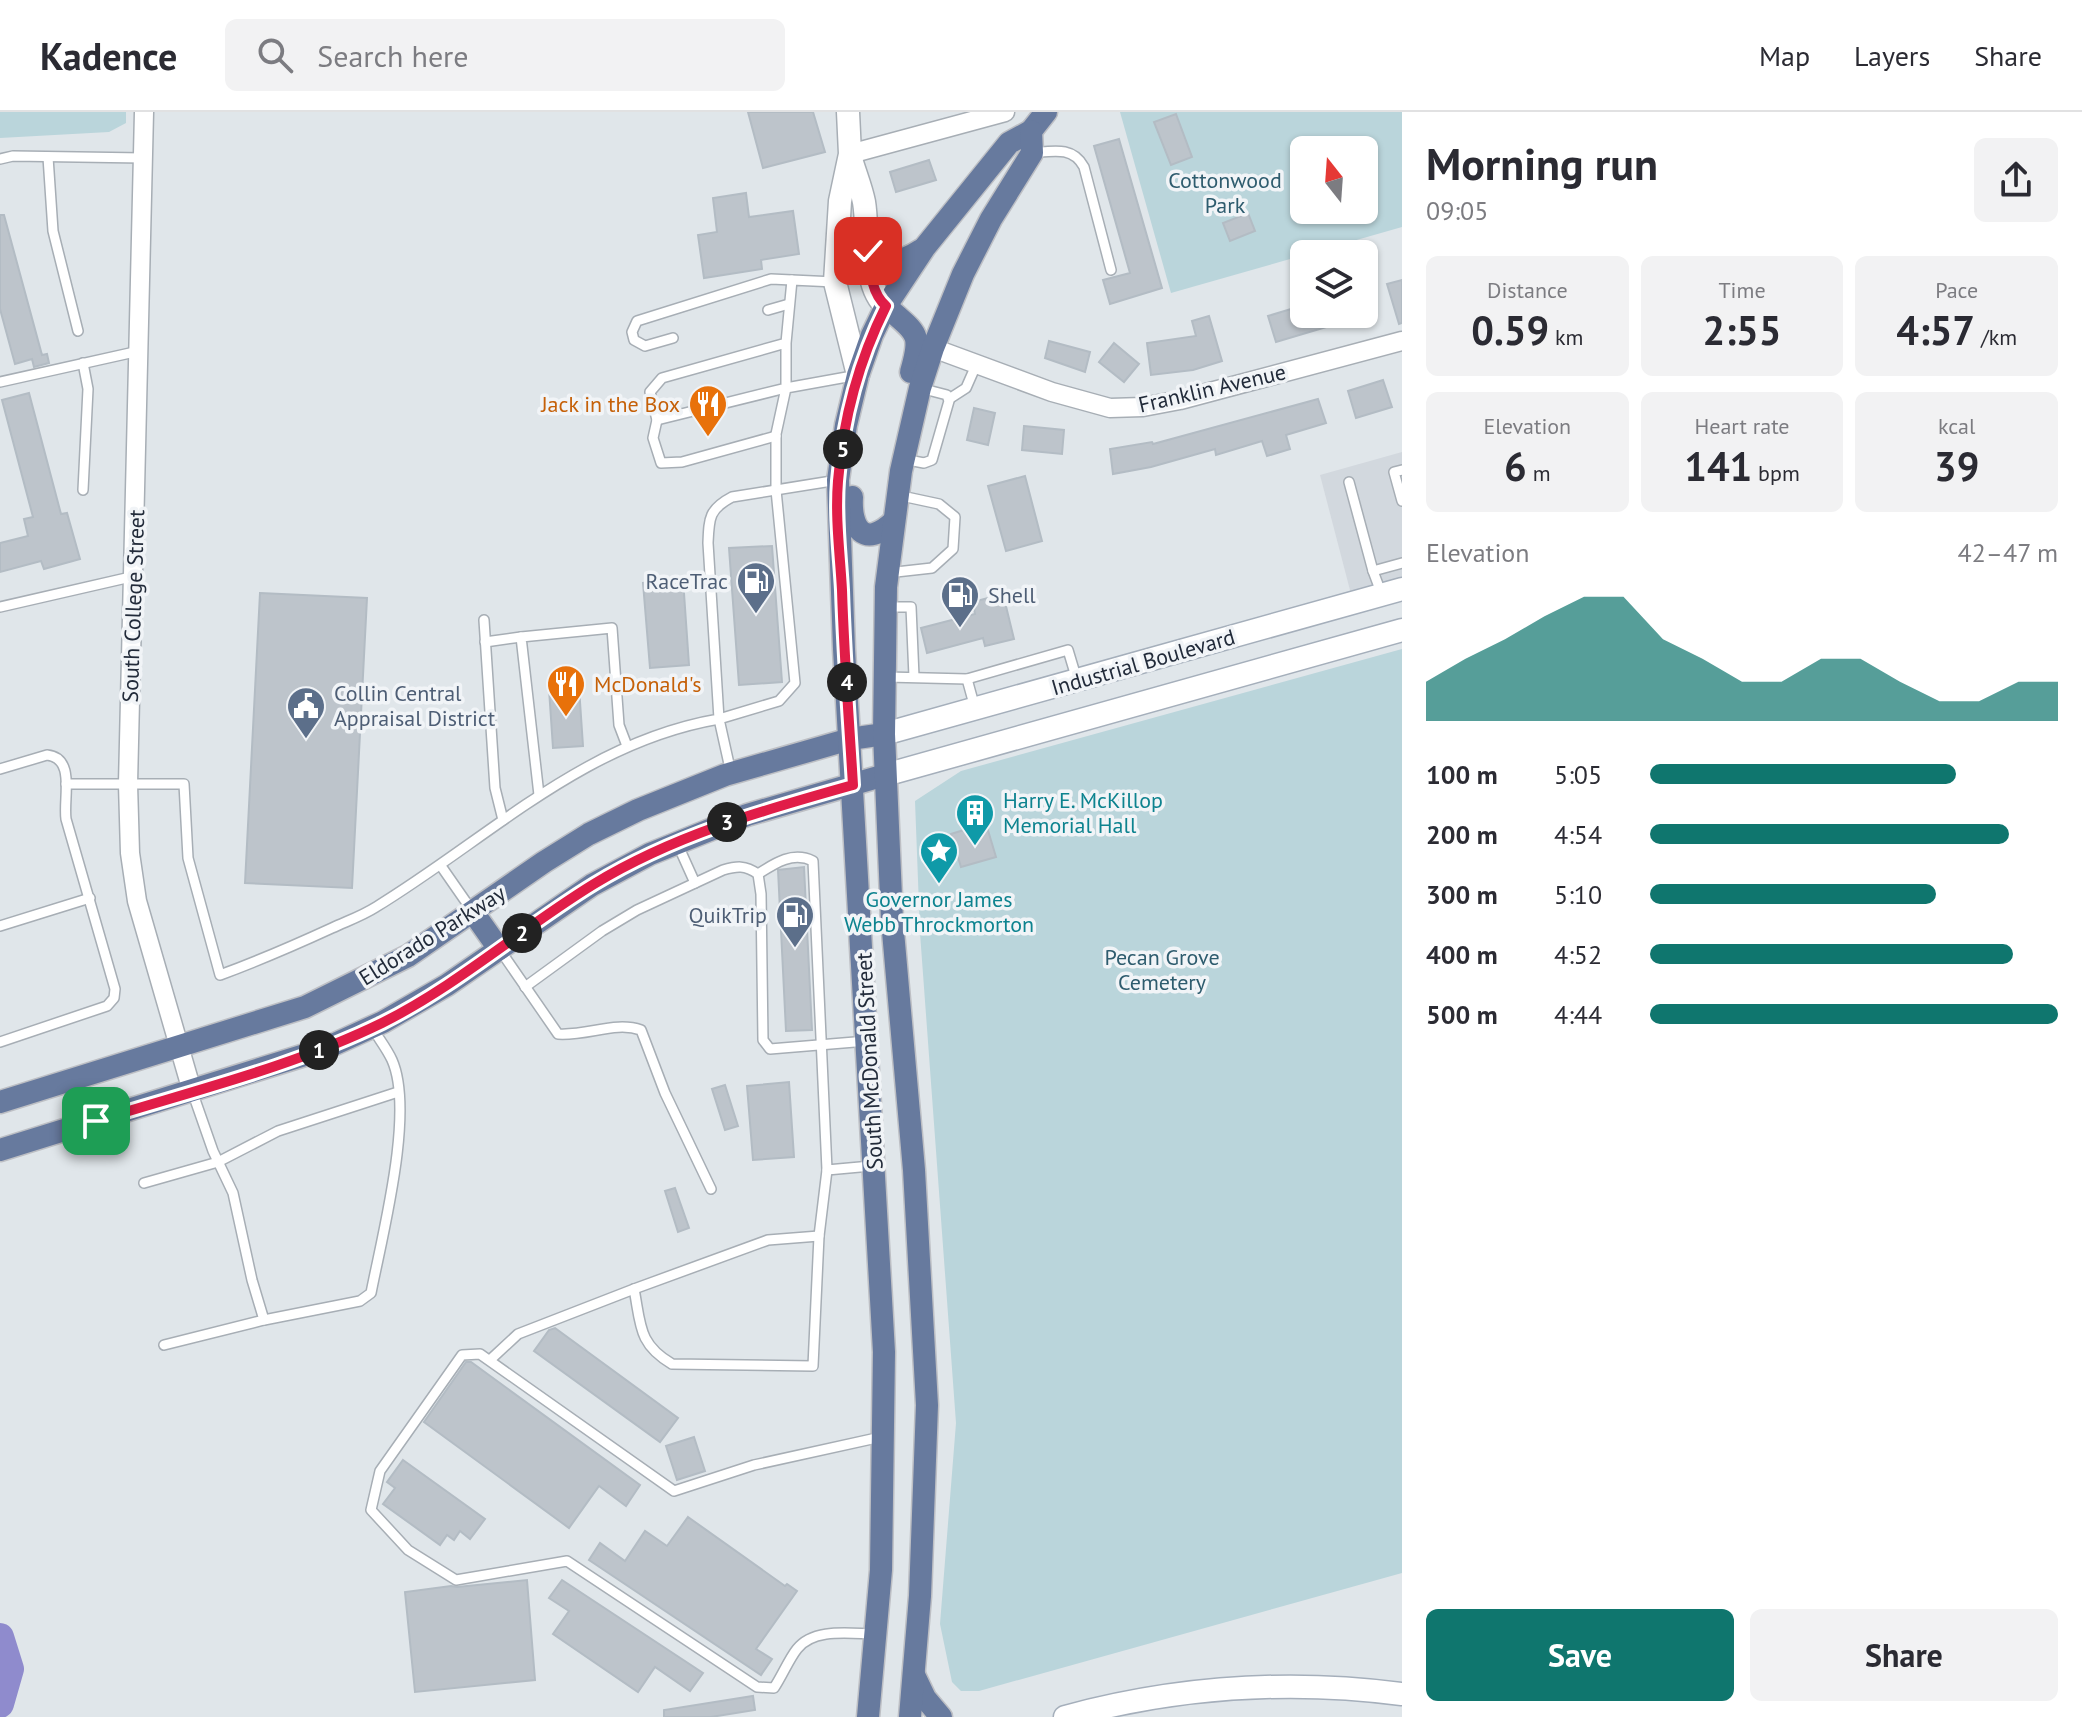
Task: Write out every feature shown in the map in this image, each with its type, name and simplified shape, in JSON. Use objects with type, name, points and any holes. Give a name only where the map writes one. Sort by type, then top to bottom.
[{"type":"main road","points":[[848,112],[850,154],[863,200],[874,289],[881,302],[909,327],[919,344],[896,428],[897,493]]},
{"type":"main road","name":"South McDonald Street","points":[[910,1717],[921,1583],[927,1405],[914,1170],[892,920],[885,775],[887,573],[903,459],[933,348],[977,246],[1046,112]]},
{"type":"main road","name":"South McDonald Street","points":[[868,1717],[881,1570],[883,1295],[838,480],[846,425],[858,375],[886,306],[925,247],[1009,143],[1032,142]]},
{"type":"main road","points":[[850,154],[840,201],[835,282],[858,375]]},
{"type":"main road","points":[[868,251],[879,261],[892,262],[906,259],[925,247]]},
{"type":"main road","points":[[846,425],[854,449],[851,514],[854,525],[863,533],[870,534],[881,532],[893,522]]},
{"type":"main road","points":[[1392,592],[1398,631]]},
{"type":"main road","name":"Industrial Boulevard","points":[[884,734],[1392,592]]},
{"type":"main road","name":"Industrial Boulevard","points":[[885,775],[1398,631]]},
{"type":"main road","name":"Eldorado Parkway","points":[[0,1102],[278,1017],[328,997],[408,956],[589,834],[679,792],[731,773],[850,739],[884,734]]},
{"type":"main road","name":"Eldorado Parkway","points":[[0,1150],[289,1061],[372,1027],[447,985],[592,885],[676,841],[747,815],[885,775]]},
{"type":"main road","points":[[473,912],[499,949]]},
{"type":"main road","points":[[861,928],[892,920]]},
{"type":"main road","points":[[867,1041],[903,1037]]},
{"type":"main road","points":[[914,1674],[925,1698],[941,1717]]},
{"type":"main road","points":[[1065,1717],[1155,1697],[1243,1687],[1310,1686],[1402,1694]]},
{"type":"street","name":"South College Street","points":[[144,112],[128,784],[130,853],[137,901],[192,1091]]},
{"type":"street","points":[[850,154],[1005,112]]},
{"type":"street","name":"Franklin Avenue","points":[[933,348],[1052,392],[1110,408],[1143,407],[1180,400],[1402,341]]},
{"type":"lane","points":[[1032,142],[1079,157],[1111,270]]},
{"type":"lane","points":[[0,159],[13,156],[143,158]]},
{"type":"lane","points":[[48,157],[53,231],[78,331]]},
{"type":"lane","points":[[673,338],[645,346],[634,340],[632,332],[637,321],[771,279],[835,282]]},
{"type":"lane","points":[[66,784],[184,784],[188,858],[220,975],[274,955],[373,909],[441,866],[539,795],[641,739],[779,701],[795,683],[776,490],[776,436],[786,388],[786,343],[792,280]]},
{"type":"lane","points":[[768,310],[789,304]]},
{"type":"lane","points":[[776,436],[682,462],[661,463],[653,438],[657,420],[650,392],[662,378],[786,343]]},
{"type":"lane","points":[[0,382],[139,351]]},
{"type":"lane","points":[[83,363],[88,389],[83,490]]},
{"type":"lane","points":[[903,459],[924,463],[932,460],[949,399],[966,388],[977,363]]},
{"type":"lane","points":[[657,420],[786,388],[858,375]]},
{"type":"lane","points":[[920,388],[947,395],[949,399]]},
{"type":"lane","points":[[1402,470],[1394,472],[1402,501]]},
{"type":"lane","points":[[731,773],[719,719],[709,517],[719,503],[732,497],[838,480]]},
{"type":"lane","points":[[1349,482],[1373,571],[1392,592]]},
{"type":"lane","points":[[887,573],[932,568],[953,549],[955,517],[939,504],[897,493]]},
{"type":"lane","points":[[1373,571],[1402,563]]},
{"type":"lane","points":[[0,607],[135,576]]},
{"type":"lane","points":[[885,607],[911,607],[914,677]]},
{"type":"lane","points":[[484,620],[495,788],[503,820]]},
{"type":"lane","points":[[485,642],[612,628],[619,725],[627,746]]},
{"type":"lane","points":[[521,637],[539,795]]},
{"type":"lane","points":[[884,677],[967,679],[1068,650],[1077,680]]},
{"type":"lane","points":[[967,679],[975,708]]},
{"type":"lane","points":[[0,769],[47,755],[55,756],[63,763],[66,819],[115,989],[114,998],[107,1006],[0,1042]]},
{"type":"lane","points":[[676,841],[695,883]]},
{"type":"lane","points":[[634,1289],[644,1337],[655,1354],[672,1364],[813,1366],[819,1236],[827,1170],[813,861],[804,857],[779,859],[758,874]]},
{"type":"lane","points":[[441,866],[473,912]]},
{"type":"lane","points":[[525,987],[602,931],[637,910],[737,866],[749,867],[758,874],[761,894],[763,1040],[770,1049],[867,1041]]},
{"type":"lane","points":[[0,926],[90,898]]},
{"type":"lane","points":[[499,949],[558,1034],[578,1035],[626,1025],[641,1030],[665,1093],[711,1189]]},
{"type":"lane","points":[[164,1345],[264,1320],[360,1301],[371,1293],[396,1170],[398,1092],[392,1060],[372,1027]]},
{"type":"lane","points":[[192,1091],[233,1193],[264,1320]]},
{"type":"lane","points":[[144,1183],[218,1162],[278,1131],[398,1092]]},
{"type":"lane","points":[[827,1170],[874,1165]]},
{"type":"lane","points":[[490,1360],[518,1334],[634,1289],[768,1240],[819,1236]]},
{"type":"lane","points":[[876,1634],[828,1633],[811,1638],[797,1648],[774,1688],[757,1687],[567,1561],[456,1580],[408,1550],[371,1510],[380,1471],[462,1355],[480,1354],[490,1360],[674,1491],[754,1465],[884,1437]]},
{"type":"shaded area","points":[[1402,452],[1402,579],[1351,594],[1320,475]]},
{"type":"green space","points":[[0,112],[126,112],[126,123],[109,132],[0,138]]},
{"type":"green space","name":"Cottonwood Park","points":[[1120,112],[1402,112],[1402,227],[1356,240],[1290,240],[1290,259],[1171,293]]},
{"type":"green space","name":"Pecan Grove Cemetery","points":[[1402,649],[1402,1573],[979,1691],[961,1691],[952,1682],[940,1624],[956,1423],[920,933],[915,801],[961,771]]},
{"type":"building","points":[[748,112],[813,112],[825,152],[763,168]]},
{"type":"building","points":[[1176,114],[1192,157],[1171,165],[1154,122]]},
{"type":"building","points":[[1119,139],[1162,288],[1110,304],[1103,280],[1130,273],[1094,146]]},
{"type":"building","points":[[929,160],[936,180],[896,192],[890,172]]},
{"type":"building","points":[[746,193],[749,217],[793,211],[799,254],[761,260],[762,269],[704,278],[698,235],[717,232],[713,198]]},
{"type":"building","points":[[1248,213],[1255,231],[1230,241],[1223,223]]},
{"type":"building","points":[[0,215],[4,215],[42,355],[47,354],[49,363],[34,367],[32,359],[15,364],[0,309]]},
{"type":"building","points":[[1402,280],[1402,323],[1399,324],[1387,284]]},
{"type":"building","points":[[1290,309],[1290,328],[1323,328],[1276,342],[1268,316]]},
{"type":"building","points":[[1209,316],[1222,361],[1193,370],[1151,375],[1147,343],[1196,336],[1192,321]]},
{"type":"building","points":[[1049,341],[1090,352],[1085,372],[1045,358]]},
{"type":"building","points":[[1114,343],[1139,364],[1124,382],[1099,362]]},
{"type":"building","points":[[1383,380],[1392,407],[1356,418],[1348,391]]},
{"type":"building","points":[[29,393],[61,514],[67,513],[80,559],[44,569],[41,561],[0,572],[0,543],[28,536],[24,519],[33,517],[2,400]]},
{"type":"building","points":[[1318,399],[1326,423],[1286,435],[1290,449],[1267,456],[1262,441],[1216,455],[1215,449],[1113,474],[1110,449],[1153,444]]},
{"type":"building","points":[[974,408],[995,413],[988,445],[967,440]]},
{"type":"building","points":[[1024,426],[1064,430],[1062,454],[1022,450]]},
{"type":"building","points":[[1025,476],[1042,541],[1006,551],[988,486]]},
{"type":"building","name":"RaceTrac","points":[[772,546],[782,682],[739,685],[729,548]]},
{"type":"building","points":[[683,579],[689,665],[650,668],[643,583]]},
{"type":"building","name":"Collin Central Appraisal District","points":[[260,593],[367,598],[352,888],[245,883]]},
{"type":"building","points":[[1003,594],[1014,639],[985,646],[983,638],[927,653],[921,628],[975,614],[973,602]]},
{"type":"building","name":"McDonald's","points":[[579,687],[583,746],[553,748],[549,689]]},
{"type":"building","name":"Harry E. McKillop Memorial Hall","points":[[987,827],[996,857],[961,867],[951,834]]},
{"type":"building","name":"QuikTrip","points":[[804,867],[812,1030],[786,1031],[778,870]]},
{"type":"building","points":[[789,1082],[794,1157],[753,1160],[747,1086]]},
{"type":"building","points":[[725,1085],[738,1126],[725,1130],[712,1089]]},
{"type":"building","points":[[675,1188],[689,1228],[678,1232],[665,1191]]},
{"type":"building","points":[[555,1328],[678,1418],[660,1442],[534,1351],[549,1330]]},
{"type":"building","points":[[466,1362],[471,1362],[640,1485],[626,1506],[599,1486],[569,1528],[424,1422]]},
{"type":"building","points":[[694,1437],[705,1471],[677,1480],[666,1446]]},
{"type":"building","points":[[403,1460],[485,1519],[470,1539],[460,1531],[454,1540],[447,1535],[440,1545],[383,1504],[395,1488],[387,1482]]},
{"type":"building","points":[[688,1517],[785,1586],[787,1584],[797,1591],[756,1649],[772,1659],[761,1675],[589,1560],[600,1543],[625,1561],[645,1531],[667,1546]]},
{"type":"building","points":[[527,1580],[535,1680],[415,1692],[405,1592]]},
{"type":"building","points":[[562,1580],[703,1673],[690,1691],[655,1667],[638,1692],[553,1634],[569,1611],[549,1598]]},
{"type":"building","points":[[753,1696],[755,1710],[711,1717],[664,1717],[664,1710]]},
{"type":"waterway","points":[[0,1637],[10,1669],[0,1704]]},
{"type":"place","name":"Jack in the Box","points":[[708,438]]},
{"type":"place","name":"RaceTrac","points":[[756,615]]},
{"type":"place","name":"Shell","points":[[960,629]]},
{"type":"place","name":"McDonald's","points":[[566,718]]},
{"type":"place","name":"Collin Central Appraisal District","points":[[306,740]]},
{"type":"place","name":"Harry E. McKillop Memorial Hall","points":[[975,847]]},
{"type":"place","name":"Governor James Webb Throckmorton","points":[[939,885]]},
{"type":"place","name":"QuikTrip","points":[[795,949]]},
{"type":"route","points":[[96,1121],[289,1061],[354,1036],[447,985],[620,869],[710,828],[853,785],[838,480],[846,425],[858,375],[886,306],[874,289],[868,251]]}]
